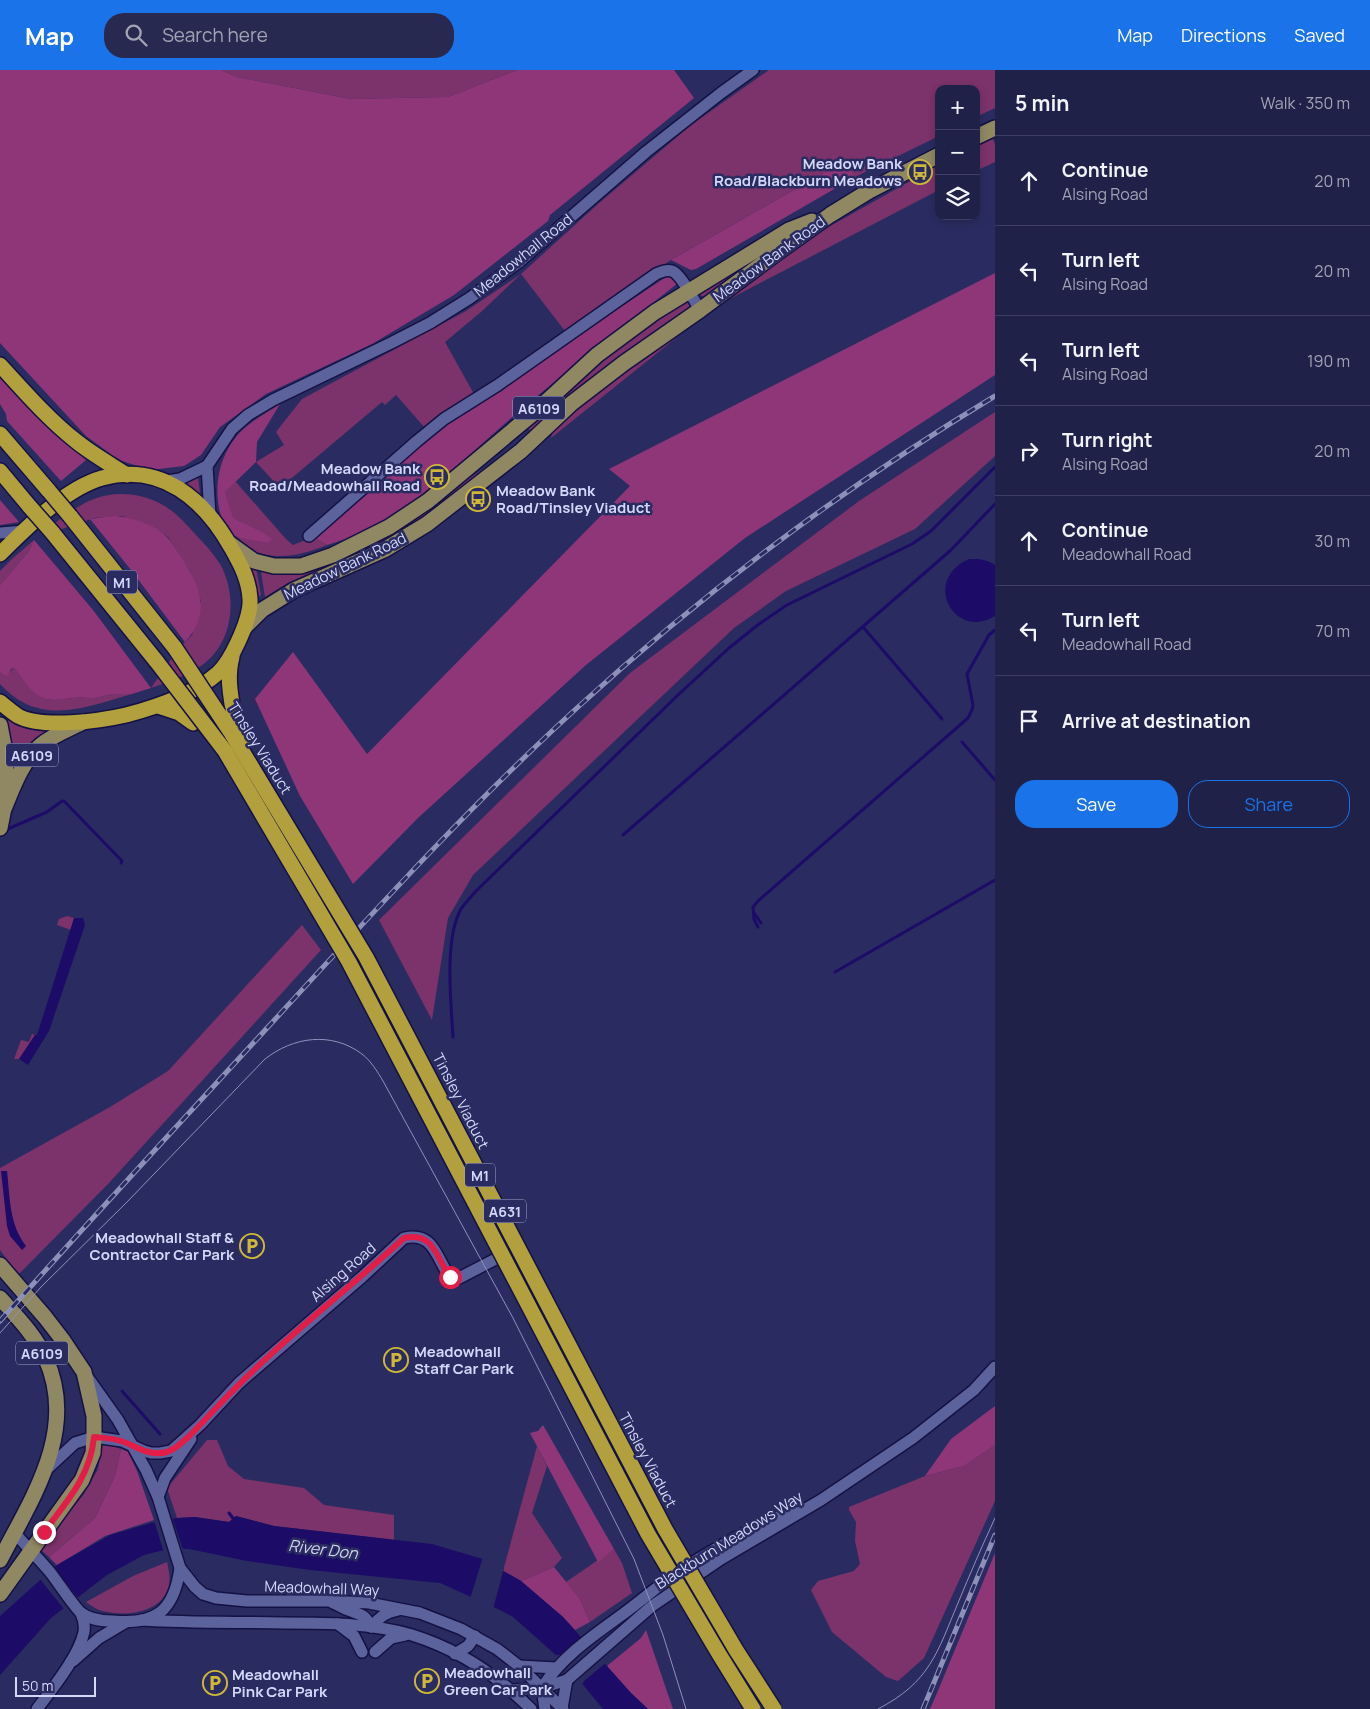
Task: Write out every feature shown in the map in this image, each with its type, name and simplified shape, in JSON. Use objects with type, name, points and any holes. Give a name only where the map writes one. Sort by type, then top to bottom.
[{"type":"highway","points":[[0,365],[76,441],[128,475]]},
{"type":"highway","name":"Tinsley Viaduct","points":[[0,434],[70,516],[175,648],[230,731],[366,957],[665,1529],[774,1709]]},
{"type":"highway","name":"Tinsley Viaduct","points":[[0,471],[157,662],[225,751],[349,962],[648,1534],[753,1709]]},
{"type":"highway","points":[[0,554],[66,495],[101,478],[128,475],[147,476],[183,490],[210,515],[229,543],[247,581],[250,601],[245,627],[232,656],[218,673],[180,696],[158,706],[119,716],[83,722],[37,722],[19,716],[0,702]]},
{"type":"highway","name":"Tinsley Viaduct","points":[[232,656],[229,669],[229,683],[238,730],[371,953],[566,1329],[673,1528],[749,1658],[782,1709]]},
{"type":"highway","name":"A631","points":[[158,706],[179,713],[193,723],[220,754],[344,964],[640,1533],[746,1709]]},
{"type":"main road","points":[[980,135],[995,128]]},
{"type":"main road","name":"A6109","points":[[830,215],[869,191],[935,157]]},
{"type":"main road","name":"Meadow Bank Road","points":[[229,543],[254,561],[274,566],[301,566],[333,555],[390,527],[428,501],[507,435],[597,355],[655,312],[688,290],[789,230],[830,215]]},
{"type":"main road","name":"Meadow Bank Road","points":[[245,627],[262,610],[299,587],[384,550],[427,524],[521,451],[572,403],[609,374],[830,215]]},
{"type":"main road","points":[[507,435],[521,451]]},
{"type":"main road","name":"A6109","points":[[2,819],[15,780],[40,746],[52,737],[83,722]]},
{"type":"main road","name":"A6109","points":[[0,725],[6,777],[2,819]]},
{"type":"main road","name":"A6109","points":[[0,1265],[45,1317],[84,1372],[92,1405],[94,1437],[93,1453],[82,1480],[0,1594]]},
{"type":"main road","name":"A6109","points":[[0,1298],[32,1335],[46,1360],[56,1405],[56,1420],[46,1470],[0,1560]]},
{"type":"street","name":"Meadowhall Road","points":[[207,466],[232,429],[248,415],[273,400],[430,323],[470,298],[519,262],[646,152],[753,70]]},
{"type":"street","points":[[309,536],[444,419],[498,385],[656,274],[672,271],[679,276],[700,310]]},
{"type":"street","points":[[166,482],[180,479],[207,466],[210,515]]},
{"type":"street","points":[[0,533],[24,532]]},
{"type":"street","name":"Alsing Road","points":[[134,1447],[151,1453],[171,1450],[200,1425],[239,1383],[362,1277],[404,1238],[412,1236],[432,1244],[450,1277],[459,1278],[517,1248]]},
{"type":"street","name":"Blackburn Meadows Way","points":[[542,1688],[570,1677],[652,1606],[721,1559],[820,1500],[913,1438],[974,1390],[995,1367]]},
{"type":"street","points":[[84,1372],[103,1397],[134,1447]]},
{"type":"street","name":"Alsing Road","points":[[158,1497],[165,1478],[200,1425]]},
{"type":"street","points":[[46,1470],[80,1440],[94,1437],[122,1441],[134,1447]]},
{"type":"street","name":"Meadowhall Way","points":[[134,1447],[158,1497],[180,1568],[203,1594],[216,1598],[248,1601],[369,1603],[402,1609],[442,1621],[475,1636],[496,1649],[518,1666],[563,1708]]},
{"type":"street","name":"Blackburn Meadows Way","points":[[542,1688],[559,1666],[598,1633],[686,1567],[777,1517],[820,1500]]},
{"type":"street","points":[[14,1532],[48,1570],[82,1613],[85,1623],[84,1633],[71,1662],[37,1709]]},
{"type":"street","points":[[142,1620],[154,1616],[168,1603],[178,1586],[180,1568]]},
{"type":"street","points":[[329,1601],[350,1611],[359,1612],[372,1627]]},
{"type":"street","points":[[372,1627],[379,1618],[389,1612],[402,1609]]},
{"type":"street","points":[[82,1613],[95,1619],[126,1622],[142,1620],[337,1623],[372,1627],[406,1634],[442,1647],[491,1674],[512,1690],[531,1709]]},
{"type":"street","points":[[71,1662],[99,1638],[126,1622]]},
{"type":"street","points":[[337,1623],[354,1636],[362,1652]]},
{"type":"street","points":[[375,1652],[391,1638],[406,1634]]},
{"type":"street","points":[[455,1654],[468,1646],[475,1636]]},
{"type":"street","points":[[518,1666],[559,1666]]},
{"type":"street","points":[[563,1708],[570,1677]]},
{"type":"street","points":[[512,1690],[542,1688],[545,1709]]},
{"type":"shaded area","points":[[0,70],[221,70],[237,77],[351,99],[448,97],[517,70],[674,70],[694,98],[550,215],[548,221],[454,295],[372,344],[266,394],[220,427],[201,455],[184,466],[150,470],[119,460],[86,436],[0,343]]},
{"type":"shaded area","points":[[221,70],[517,70],[448,97],[351,99],[237,77]]},
{"type":"shaded area","points":[[769,70],[995,70],[995,108],[980,115],[980,85],[935,85],[935,138],[855,177],[845,161],[671,260],[565,331],[521,274],[598,204],[691,125]]},
{"type":"shaded area","points":[[992,137],[995,144],[995,162],[980,169],[980,144]]},
{"type":"shaded area","points":[[845,161],[855,177],[696,269],[691,270],[671,260]]},
{"type":"shaded area","points":[[935,167],[935,192],[716,306],[551,438],[553,431],[566,418],[628,367],[816,234]]},
{"type":"shaded area","points":[[749,260],[750,264],[708,296],[700,295],[700,291]]},
{"type":"shaded area","points":[[995,273],[995,375],[745,538],[586,665],[418,818],[353,884],[300,796],[255,699],[293,652],[367,754],[630,486],[609,469]]},
{"type":"shaded area","points":[[521,274],[481,312],[445,342],[474,394],[425,428],[396,395],[385,405],[382,402],[280,488],[256,462],[284,445],[276,432],[302,399],[466,311]]},
{"type":"shaded area","points":[[669,275],[678,283],[548,387],[459,464],[410,503],[384,520],[356,534],[327,545],[313,537],[430,434]]},
{"type":"shaded area","points":[[687,300],[691,306],[687,310],[574,392],[532,431],[526,427],[624,344]]},
{"type":"shaded area","points":[[0,377],[59,437],[86,460],[61,481],[7,421],[6,414],[0,404]]},
{"type":"shaded area","points":[[280,404],[257,442],[256,462],[225,492],[233,518],[261,531],[272,539],[267,543],[245,539],[233,535],[227,530],[219,508],[219,472],[227,450],[242,431]]},
{"type":"shaded area","points":[[995,412],[995,456],[915,529],[786,591],[734,628],[473,875],[448,918],[432,1020],[379,920],[630,673],[859,501]]},
{"type":"shaded area","points":[[509,449],[511,450],[430,513],[406,529],[361,552],[288,583],[265,597],[262,570],[288,573],[457,486],[488,466]]},
{"type":"shaded area","points":[[198,478],[201,501],[183,485]]},
{"type":"shaded area","points":[[235,481],[293,545],[313,537],[327,545],[285,556],[268,555],[252,550],[234,535],[267,543],[261,531],[232,518],[225,492]]},
{"type":"shaded area","points":[[121,494],[151,499],[171,510],[180,518],[220,564],[225,574],[230,597],[229,621],[226,633],[214,654],[194,671],[151,688],[179,648],[192,635],[201,601],[190,571],[168,537],[160,531],[122,516],[94,518],[59,530],[43,533],[70,512],[89,501],[99,497]]},
{"type":"shaded area","points":[[0,500],[19,522],[0,525]]},
{"type":"shaded area","points":[[113,516],[137,520],[160,531],[172,543],[188,568],[198,590],[201,610],[193,632],[185,642],[90,519]]},
{"type":"shaded area","points":[[34,540],[29,551],[0,585],[0,571]]},
{"type":"shaded area","points":[[34,540],[93,610],[151,688],[132,694],[113,694],[91,699],[82,697],[55,700],[45,699],[28,687],[14,668],[5,676],[0,672],[0,585],[29,551]]},
{"type":"shaded area","points":[[249,565],[256,568],[261,595],[256,599]]},
{"type":"shaded area","points":[[14,668],[28,687],[45,699],[55,700],[82,697],[91,699],[113,694],[132,694],[79,708],[46,710],[30,706],[15,697],[0,684],[0,672],[5,676]]},
{"type":"shaded area","points":[[7,718],[27,726],[47,729],[15,766]]},
{"type":"shaded area","points":[[67,916],[74,918],[71,930],[57,925],[59,919]]},
{"type":"shaded area","points":[[302,925],[321,950],[109,1183],[18,1275],[0,1250],[0,1168],[110,1107],[168,1071]]},
{"type":"shaded area","points":[[32,1034],[35,1035],[19,1059],[14,1059],[21,1040],[29,1042]]},
{"type":"shaded area","points":[[995,1406],[995,1445],[964,1466],[925,1476],[951,1439]]},
{"type":"shaded area","points":[[543,1425],[614,1549],[598,1562],[530,1433],[538,1431]]},
{"type":"shaded area","points":[[207,1440],[217,1440],[228,1466],[244,1479],[304,1488],[324,1505],[394,1515],[394,1540],[274,1526],[236,1516],[229,1522],[195,1517],[177,1518],[167,1488]]},
{"type":"shaded area","points":[[103,1443],[121,1449],[115,1476],[95,1518],[49,1557],[40,1549],[84,1494],[98,1469]]},
{"type":"shaded area","points":[[995,1445],[995,1501],[924,1658],[898,1681],[886,1677],[832,1632],[811,1590],[818,1581],[854,1571],[860,1564],[855,1541],[856,1522],[849,1507],[925,1476],[964,1466]]},
{"type":"shaded area","points":[[537,1446],[547,1466],[532,1513],[562,1558],[554,1567],[521,1581],[503,1571]]},
{"type":"shaded area","points":[[121,1449],[128,1452],[137,1471],[154,1520],[105,1536],[57,1565],[49,1557],[95,1518],[115,1476]]},
{"type":"shaded area","points":[[614,1549],[622,1563],[632,1593],[590,1622],[580,1599],[566,1582]]},
{"type":"shaded area","points":[[995,1553],[995,1709],[930,1709],[937,1693]]},
{"type":"shaded area","points":[[167,1562],[170,1579],[168,1589],[164,1597],[149,1608],[131,1613],[111,1613],[99,1610],[86,1602],[133,1576]]},
{"type":"shaded area","points":[[554,1567],[580,1599],[590,1622],[575,1630],[563,1617],[521,1581]]},
{"type":"shaded area","points":[[646,1630],[673,1709],[648,1709],[607,1666],[641,1638]]},
{"type":"water","points":[[969,559],[982,560],[995,565],[995,616],[980,622],[967,621],[956,614],[949,605],[945,593],[947,580],[955,569]]},
{"type":"water","points":[[74,918],[83,918],[85,925],[49,1031],[28,1065],[19,1059],[35,1035],[37,1035]]},
{"type":"water","points":[[1,1171],[7,1171],[13,1219],[20,1238],[26,1246],[22,1250],[10,1236],[7,1226]]},
{"type":"water","name":"River Don","points":[[236,1516],[274,1526],[432,1544],[483,1559],[521,1581],[563,1617],[631,1693],[648,1709],[603,1709],[566,1664],[513,1617],[440,1583],[310,1570],[247,1561],[189,1549],[168,1549],[144,1555],[107,1575],[51,1618],[0,1675],[0,1616],[57,1565],[110,1535],[151,1523],[195,1517],[229,1522]]},
{"type":"pier","points":[[172,1517],[184,1552],[164,1553],[154,1520]]},
{"type":"pier","points":[[483,1557],[504,1568],[493,1609],[470,1599]]},
{"type":"pier","points":[[52,1566],[79,1599],[65,1610],[39,1578]]},
{"type":"pier","points":[[584,1636],[607,1662],[584,1681],[582,1686],[565,1666],[553,1656],[562,1654]]},
{"type":"waterway","points":[[453,1037],[450,989],[452,937],[461,909],[476,891],[729,648],[787,605],[912,544],[931,531],[995,467]]},
{"type":"waterway","points":[[623,835],[951,550],[995,504]]},
{"type":"waterway","points":[[863,627],[942,719]]},
{"type":"waterway","points":[[758,927],[754,919],[753,907],[758,901],[968,718],[973,705],[967,674],[989,635],[995,630]]},
{"type":"waterway","points":[[962,742],[995,780]]},
{"type":"waterway","points":[[3,831],[47,812],[64,801],[122,861],[121,863]]},
{"type":"waterway","points":[[835,972],[995,880]]},
{"type":"waterway","points":[[754,913],[761,923]]},
{"type":"waterway","points":[[122,1391],[160,1434]]},
{"type":"waterway","points":[[229,1513],[235,1521]]},
{"type":"tram line","points":[[0,1333],[41,1287],[127,1202],[265,1059],[288,1046],[312,1040],[338,1042],[350,1047],[368,1060],[383,1081],[513,1318],[634,1559],[663,1635],[686,1709]]},
{"type":"tram line","points":[[878,1709],[896,1699],[921,1677],[930,1665],[995,1518]]},
{"type":"railway","points":[[0,1321],[381,904],[458,823],[537,745],[676,622],[779,541],[885,466],[995,396]]},
{"type":"railway","points":[[923,1709],[995,1535]]},
{"type":"place","name":"Meadow Bank Road/Blackburn Meadows","points":[[920,172]]},
{"type":"place","name":"Meadow Bank Road/Meadowhall Road","points":[[437,477]]},
{"type":"place","name":"Meadow Bank Road/Tinsley Viaduct","points":[[478,499]]},
{"type":"place","name":"Meadowhall Staff & Contractor Car Park","points":[[252,1246]]},
{"type":"place","name":"Meadowhall Staff Car Park","points":[[396,1360]]},
{"type":"place","name":"Meadowhall Green Car Park","points":[[427,1681]]},
{"type":"place","name":"Meadowhall Pink Car Park","points":[[215,1683]]},
{"type":"route","points":[[44,1532],[82,1480],[93,1453],[94,1437],[122,1441],[151,1453],[171,1450],[200,1425],[239,1383],[320,1311],[362,1277],[404,1238],[412,1236],[432,1244],[450,1277]]}]
